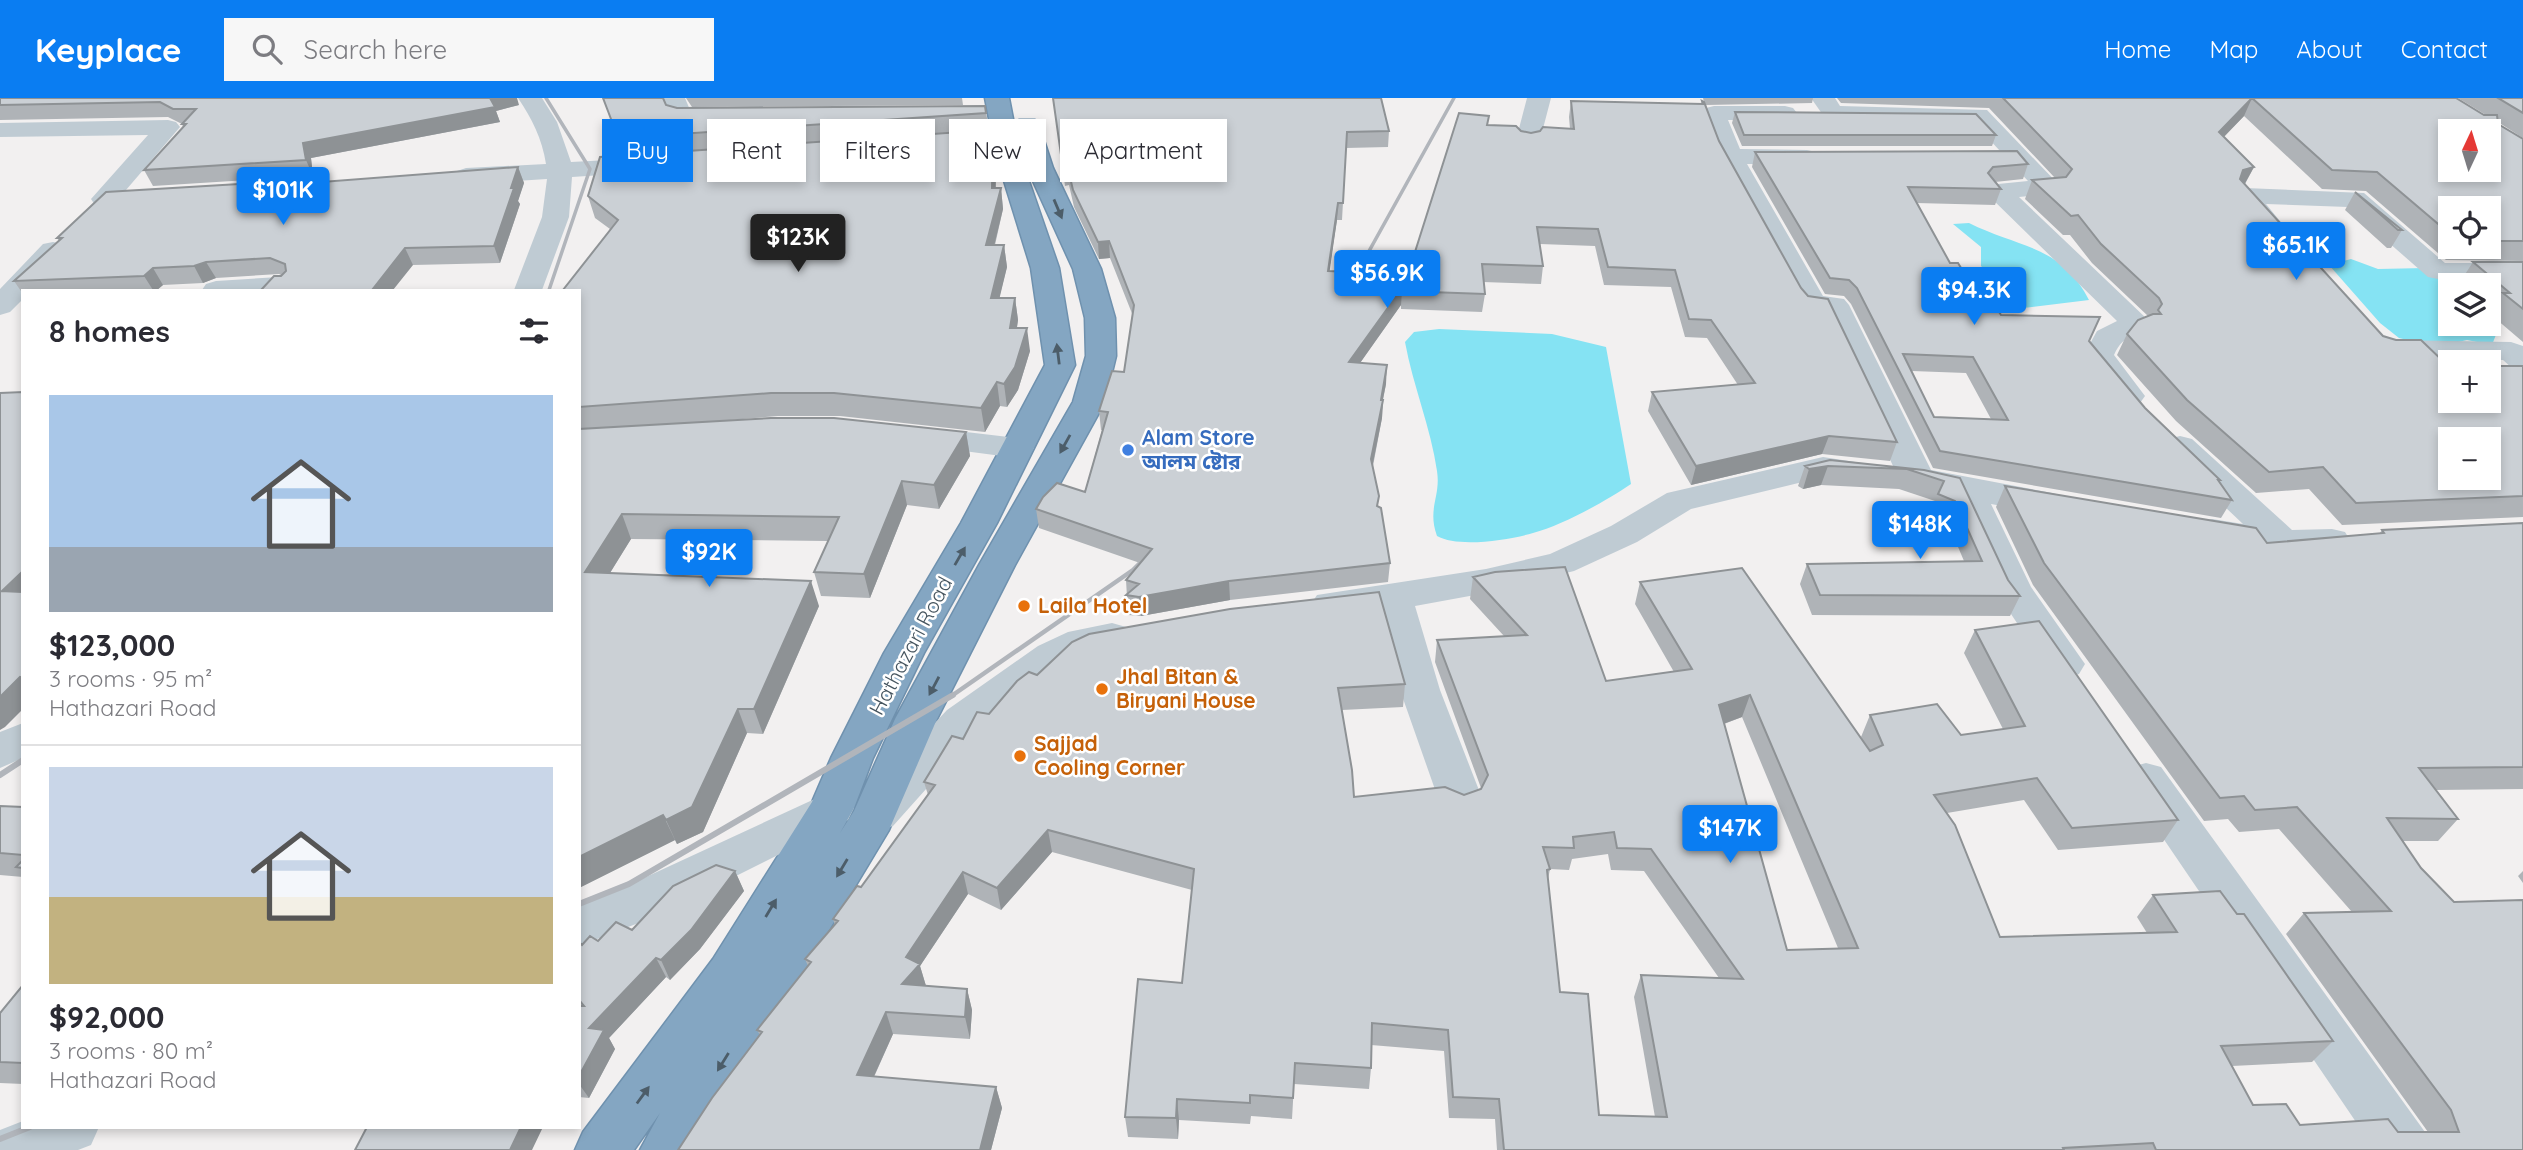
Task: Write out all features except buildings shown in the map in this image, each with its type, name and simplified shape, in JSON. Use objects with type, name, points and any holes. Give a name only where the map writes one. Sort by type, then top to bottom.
[{"type":"highway","name":"Hathazari Road","points":[[667,1150],[852,813],[852,758],[904,653],[979,523],[1060,365],[1045,268],[996,118]]},
{"type":"highway","name":"Hathazari Road","points":[[602,1150],[852,813],[916,719],[1089,402],[1101,356],[1100,318],[1087,269],[1040,168],[996,118]]},
{"type":"street","points":[[528,289],[550,244],[562,171],[555,138],[530,98]]},
{"type":"street","points":[[673,98],[682,117],[752,117]]},
{"type":"street","points":[[1528,140],[1539,98]]},
{"type":"street","points":[[1917,477],[1834,305],[1813,304],[1730,156],[1714,113],[1828,106],[1979,115],[2002,156],[2049,188],[1997,190],[2132,319],[2134,325],[2114,330],[2105,338],[2098,356],[2125,392],[2283,542]]},
{"type":"street","points":[[0,130],[168,127],[0,307]]},
{"type":"street","points":[[1730,156],[1826,157]]},
{"type":"street","points":[[444,177],[602,168]]},
{"type":"street","points":[[85,217],[172,194]]},
{"type":"street","points":[[2291,247],[2245,196],[2355,199],[2438,271],[2523,271]]},
{"type":"street","points":[[232,289],[279,286],[277,289]]},
{"type":"street","points":[[0,307],[21,306]]},
{"type":"street","points":[[2365,329],[2383,349],[2511,351],[2523,361]]},
{"type":"street","points":[[889,433],[1017,448]]},
{"type":"street","points":[[1290,609],[1394,597],[1486,581],[1560,563],[1624,534],[1679,501],[1823,467],[1917,477],[1967,489],[2077,508]]},
{"type":"street","points":[[1967,489],[2014,590],[2086,693]]},
{"type":"street","points":[[2187,526],[2283,542],[2363,539]]},
{"type":"street","points":[[1394,597],[1420,690],[1460,798]]},
{"type":"street","points":[[581,925],[852,813],[962,721],[1052,656],[1082,642],[1140,631]]},
{"type":"street","points":[[0,752],[21,739]]},
{"type":"street","points":[[2126,750],[2406,1150]]},
{"type":"street","points":[[15,1150],[67,1129]]},
{"type":"water","points":[[1969,223],[2052,258],[2078,282],[2089,300],[2024,308],[1989,301],[1988,292],[1995,281],[1981,266],[1981,247],[1953,224]]},
{"type":"water","points":[[2351,259],[2378,269],[2425,268],[2442,273],[2438,273],[2438,336],[2495,336],[2492,345],[2467,340],[2436,347],[2399,338],[2380,323],[2329,265]]},
{"type":"water","points":[[1439,329],[1552,334],[1606,347],[1631,484],[1584,512],[1533,533],[1470,542],[1446,540],[1437,536],[1433,518],[1437,471],[1405,342],[1414,332]]},
{"type":"railway","points":[[546,98],[590,169],[549,289]]},
{"type":"railway","points":[[1348,289],[1454,98]]},
{"type":"railway","points":[[952,695],[1133,570],[1152,551]]},
{"type":"railway","points":[[581,903],[629,884],[952,695]]},
{"type":"railway","points":[[0,775],[21,761]]},
{"type":"railway","points":[[0,1139],[25,1129]]},
{"type":"place","name":"Alam Store আলম ষ্টোর","points":[[1128,450]]},
{"type":"place","name":"Laila Hotel","points":[[1024,606]]},
{"type":"place","name":"Jhal Bitan & Biryani House","points":[[1102,689]]},
{"type":"place","name":"Sajjad Cooling Corner","points":[[1020,756]]}]
